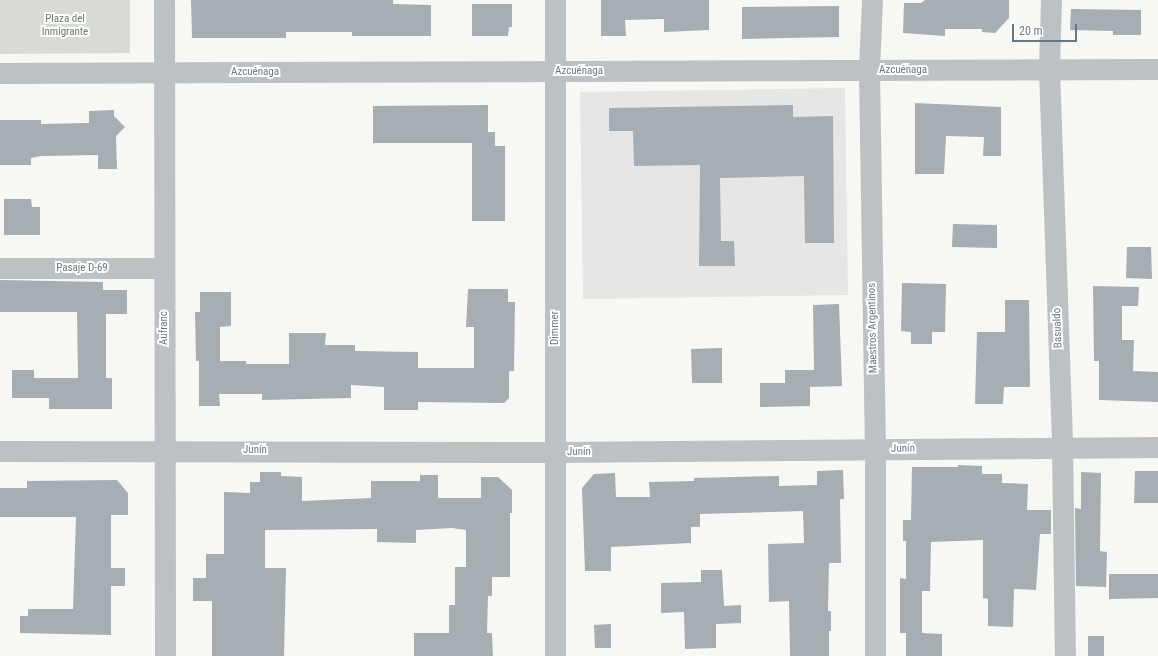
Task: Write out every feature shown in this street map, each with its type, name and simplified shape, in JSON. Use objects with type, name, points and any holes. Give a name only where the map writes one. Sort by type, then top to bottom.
[{"type":"street","name":"Aufranc","points":[[164,0],[165,656]]},
{"type":"street","name":"Dimmer","points":[[555,0],[555,656]]},
{"type":"street","name":"Maestros Argentinos","points":[[872,0],[869,70],[875,450],[875,656]]},
{"type":"street","name":"Basualdo","points":[[1051,0],[1049,69],[1062,446],[1065,656]]},
{"type":"street","name":"Azcuénaga","points":[[0,73],[1158,69]]},
{"type":"street","name":"Pasaje D-69","points":[[0,268],[164,268]]},
{"type":"street","name":"Junín","points":[[0,451],[164,449],[555,452],[875,450],[1062,446],[1158,447]]},
{"type":"shaded area","points":[[845,88],[848,295],[583,299],[580,92]]},
{"type":"green space","name":"Plaza del Inmigrante","points":[[0,0],[130,0],[130,53],[0,54]]},
{"type":"building","points":[[191,0],[393,0],[393,4],[431,5],[431,36],[352,36],[352,32],[286,32],[286,38],[192,38]]},
{"type":"building","points":[[601,0],[709,0],[709,30],[664,32],[664,19],[625,20],[626,36],[601,36]]},
{"type":"building","points":[[925,0],[1009,0],[1009,18],[995,33],[982,32],[982,29],[945,29],[945,36],[903,33],[904,3],[921,3]]},
{"type":"building","points":[[472,4],[512,4],[512,27],[509,27],[508,36],[472,36]]},
{"type":"building","points":[[839,6],[839,37],[742,39],[742,7]]},
{"type":"building","points":[[1071,9],[1141,10],[1141,35],[1113,35],[1113,31],[1070,30]]},
{"type":"building","points":[[915,103],[1001,107],[1001,156],[983,156],[984,137],[946,136],[944,174],[915,174]]},
{"type":"building","points":[[488,105],[488,132],[495,132],[495,146],[505,146],[505,221],[472,221],[472,143],[373,143],[373,106]]},
{"type":"building","points":[[793,105],[793,117],[833,116],[834,243],[805,243],[804,176],[720,178],[721,241],[734,241],[735,266],[699,266],[700,165],[634,166],[633,131],[609,131],[609,108]]},
{"type":"building","points":[[114,110],[114,116],[125,127],[116,136],[117,169],[98,169],[98,155],[41,156],[31,158],[31,165],[0,165],[0,120],[41,120],[41,124],[89,123],[89,111]]},
{"type":"building","points":[[4,199],[31,199],[32,207],[40,207],[40,235],[4,235]]},
{"type":"building","points":[[953,224],[997,225],[997,248],[952,247]]},
{"type":"building","points":[[1127,247],[1151,247],[1152,279],[1126,278]]},
{"type":"building","points":[[0,280],[103,282],[103,290],[127,290],[127,314],[106,314],[106,378],[112,378],[112,409],[49,409],[49,398],[12,398],[12,370],[34,370],[34,378],[78,378],[77,312],[0,312]]},
{"type":"building","points":[[902,283],[946,284],[945,332],[932,332],[932,344],[911,344],[911,332],[901,331]]},
{"type":"building","points":[[1093,286],[1139,287],[1138,306],[1122,306],[1122,340],[1134,340],[1133,371],[1158,372],[1158,402],[1099,400],[1099,361],[1094,361]]},
{"type":"building","points":[[468,289],[508,289],[508,302],[515,302],[514,371],[509,371],[509,398],[504,403],[418,402],[418,410],[384,410],[384,387],[351,385],[351,398],[262,400],[262,394],[219,394],[220,406],[199,406],[199,361],[196,361],[195,312],[200,312],[200,292],[231,292],[231,326],[220,327],[220,361],[246,361],[246,364],[289,364],[289,333],[326,333],[325,345],[355,345],[355,351],[418,352],[418,368],[474,368],[474,327],[466,327]]},
{"type":"building","points":[[1005,300],[1029,300],[1030,387],[1004,387],[1003,404],[975,404],[977,332],[1005,332]]},
{"type":"building","points":[[839,304],[842,386],[810,387],[810,406],[760,407],[760,383],[785,383],[785,370],[814,370],[813,305]]},
{"type":"building","points":[[722,348],[722,383],[692,383],[691,349]]},
{"type":"building","points":[[958,465],[982,466],[982,474],[1002,474],[1002,483],[1028,484],[1027,510],[1051,510],[1051,534],[1040,534],[1036,590],[1014,589],[1013,627],[988,626],[988,599],[983,598],[983,540],[931,542],[930,591],[922,591],[922,633],[942,634],[942,656],[906,656],[906,633],[900,633],[900,578],[906,579],[906,541],[903,541],[903,520],[911,520],[912,467],[958,467]]},
{"type":"building","points":[[843,470],[844,499],[840,499],[841,563],[829,563],[828,611],[831,611],[831,631],[829,631],[829,656],[790,656],[789,601],[769,602],[768,544],[804,543],[803,511],[700,514],[700,527],[691,527],[691,543],[611,547],[611,571],[585,571],[582,488],[594,474],[615,473],[616,497],[650,497],[649,482],[694,481],[694,478],[779,476],[779,486],[817,485],[817,471]]},
{"type":"building","points":[[1135,471],[1158,471],[1158,503],[1134,503]]},
{"type":"building","points":[[260,472],[281,472],[281,476],[302,477],[302,501],[371,498],[371,481],[420,481],[420,475],[438,475],[438,498],[481,498],[481,477],[498,477],[512,490],[512,513],[510,513],[510,577],[492,577],[492,596],[488,596],[487,633],[492,633],[493,656],[414,656],[414,633],[449,633],[449,605],[455,605],[455,567],[466,567],[466,530],[452,528],[416,530],[416,543],[377,542],[377,529],[265,530],[265,568],[286,568],[284,656],[212,656],[212,601],[193,601],[193,578],[206,578],[206,554],[224,554],[224,492],[250,493],[250,482],[260,482]]},
{"type":"building","points":[[1081,472],[1101,473],[1100,551],[1107,552],[1106,587],[1076,586],[1075,508],[1081,509]]},
{"type":"building","points":[[117,480],[128,493],[128,515],[111,515],[111,568],[125,568],[125,586],[111,586],[111,635],[20,633],[20,616],[28,616],[28,609],[73,609],[76,517],[0,517],[0,488],[27,488],[27,481]]},
{"type":"building","points":[[701,570],[722,570],[724,606],[741,605],[741,623],[716,624],[716,648],[685,649],[684,612],[661,613],[661,583],[701,582]]},
{"type":"building","points":[[1109,574],[1158,574],[1158,598],[1109,599]]},
{"type":"building","points":[[611,624],[611,648],[595,648],[594,625]]},
{"type":"building","points":[[1088,636],[1104,636],[1104,656],[1088,656]]}]
